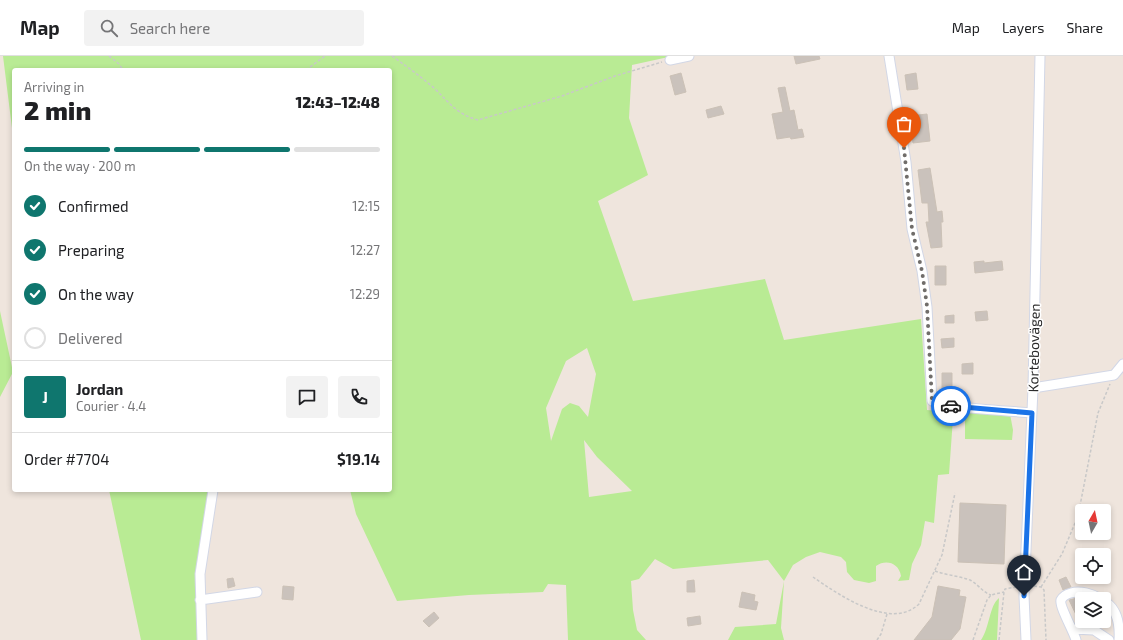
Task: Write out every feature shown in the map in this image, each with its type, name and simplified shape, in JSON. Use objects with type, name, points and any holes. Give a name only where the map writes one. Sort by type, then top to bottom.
[{"type":"street","points":[[670,60],[689,56]]},
{"type":"street","points":[[889,56],[905,155],[912,229],[922,271],[927,306],[932,401],[936,404],[943,405],[1032,413]]},
{"type":"street","name":"Kortebovägen","points":[[1026,640],[1024,587],[1033,388],[1040,56]]},
{"type":"street","points":[[1033,388],[1114,375],[1123,364]]},
{"type":"street","points":[[202,640],[200,600],[202,553],[213,492]]},
{"type":"street","points":[[200,600],[257,592]]},
{"type":"street","points":[[1075,592],[1066,595],[1061,599],[1061,604],[1073,629],[1076,640]]},
{"type":"street","points":[[1111,606],[1115,612],[1120,628],[1119,640]]},
{"type":"street","points":[[1073,629],[1094,630],[1109,640]]},
{"type":"path","points":[[109,56],[122,68]]},
{"type":"path","points":[[309,68],[325,56]]},
{"type":"path","points":[[392,56],[434,88],[465,116],[478,120],[562,96],[616,76],[670,60]]},
{"type":"path","points":[[1041,587],[1062,554],[1078,516],[1098,413],[1114,375]]},
{"type":"path","points":[[813,578],[839,596],[887,614],[904,613],[913,610],[919,604],[936,571],[947,540],[955,493]]},
{"type":"path","points":[[936,571],[969,580],[991,595],[1004,592],[1005,589],[1010,588],[1041,587]]},
{"type":"path","points":[[1041,587],[1045,595],[1046,640]]},
{"type":"path","points":[[999,640],[1004,592]]},
{"type":"path","points":[[973,640],[987,600],[991,595]]},
{"type":"path","points":[[877,640],[881,634],[887,614]]},
{"type":"green space","points":[[3,56],[673,56],[632,65],[629,118],[648,175],[598,201],[633,301],[765,279],[784,340],[921,319],[927,410],[949,412],[953,418],[949,474],[938,475],[934,523],[925,521],[921,545],[912,564],[909,580],[898,581],[901,576],[898,568],[895,565],[884,563],[876,566],[876,581],[869,583],[854,580],[847,572],[846,562],[841,557],[820,552],[806,557],[793,565],[784,581],[768,560],[673,569],[655,559],[639,579],[631,581],[633,610],[637,630],[646,640],[568,640],[566,585],[548,584],[543,592],[469,595],[397,601],[356,514],[350,492],[392,492],[392,68],[12,68],[12,128]],"holes":[[[587,348],[596,374],[588,417],[579,406],[570,403],[562,409],[551,441],[546,408],[566,361]],[[584,440],[597,457],[632,491],[589,497]]]},
{"type":"green space","points":[[0,311],[12,367],[12,374],[0,397]]},
{"type":"green space","points":[[969,413],[1010,414],[1013,430],[1012,440],[965,439],[965,418]]},
{"type":"green space","points":[[109,492],[210,492],[199,640],[141,640]]},
{"type":"green space","points":[[784,581],[781,628],[784,640],[728,640],[735,627],[776,624]]},
{"type":"green space","points":[[999,598],[997,640],[981,640],[993,606]]},
{"type":"building","points":[[794,56],[819,56],[820,59],[796,64]]},
{"type":"building","points":[[681,73],[686,92],[675,95],[670,76]]},
{"type":"building","points":[[916,73],[918,89],[907,90],[905,75]]},
{"type":"building","points":[[785,87],[790,111],[794,110],[798,130],[802,129],[804,137],[777,139],[772,114],[783,112],[778,88]]},
{"type":"building","points":[[721,106],[724,114],[708,118],[706,110]]},
{"type":"building","points":[[927,114],[930,141],[913,143],[910,116]]},
{"type":"building","points":[[930,168],[937,212],[942,211],[943,222],[941,222],[942,247],[931,248],[926,222],[929,222],[928,203],[922,203],[918,170]]},
{"type":"building","points":[[984,261],[984,263],[1002,261],[1003,270],[975,273],[974,262]]},
{"type":"building","points":[[935,266],[946,266],[946,285],[935,285]]},
{"type":"building","points":[[987,311],[988,320],[976,321],[975,312]]},
{"type":"building","points":[[954,315],[954,323],[945,323],[945,316]]},
{"type":"building","points":[[954,338],[954,347],[942,348],[941,339]]},
{"type":"building","points":[[973,363],[973,374],[962,374],[962,364]]},
{"type":"building","points":[[942,373],[952,373],[952,391],[942,391]]},
{"type":"building","points":[[960,503],[1006,505],[1004,564],[958,562]]},
{"type":"building","points":[[1066,577],[1071,587],[1063,590],[1059,580]]},
{"type":"building","points":[[233,578],[235,586],[228,588],[227,579]]},
{"type":"building","points":[[694,580],[695,592],[687,592],[687,581]]},
{"type":"building","points":[[283,586],[294,587],[293,600],[282,599]]},
{"type":"building","points":[[938,586],[960,590],[959,596],[966,597],[960,629],[951,640],[914,640],[932,617]]},
{"type":"building","points":[[742,592],[755,595],[754,601],[758,602],[756,610],[739,607]]},
{"type":"building","points":[[1075,598],[1075,613],[1069,600]]},
{"type":"building","points":[[434,612],[439,618],[429,627],[423,621]]},
{"type":"building","points":[[700,616],[701,624],[688,626],[687,618]]},
{"type":"way so far","points":[[904,148],[912,229],[922,271],[927,306],[931,396],[932,401],[936,404],[951,406]]},
{"type":"route","points":[[951,406],[1032,413],[1024,596]]}]
